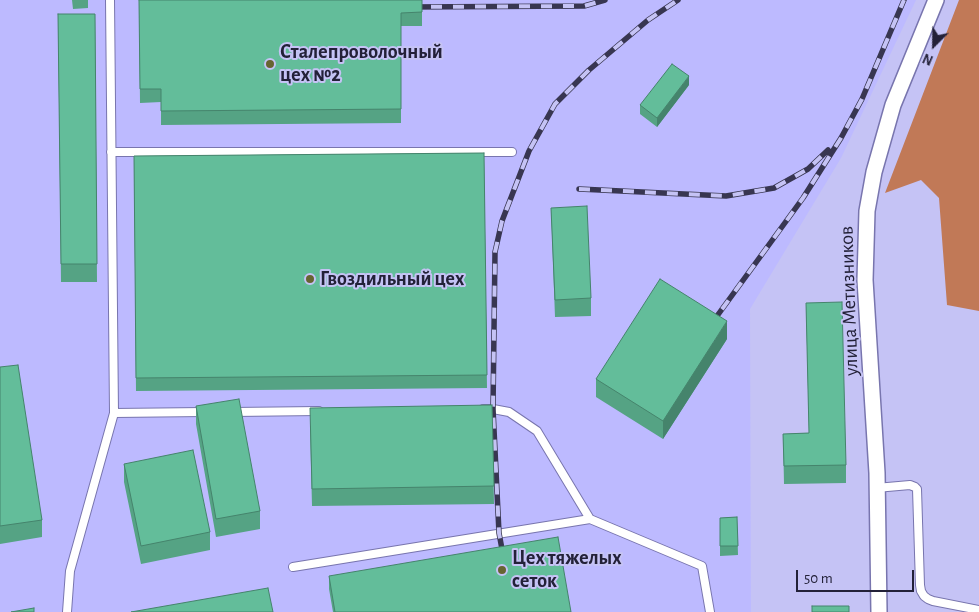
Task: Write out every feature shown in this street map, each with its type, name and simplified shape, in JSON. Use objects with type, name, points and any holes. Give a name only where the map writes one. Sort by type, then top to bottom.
[{"type":"street","name":"улица Метизников","points":[[879,612],[877,473],[866,280],[867,211],[874,172],[893,105],[936,0]]},
{"type":"lane","points":[[67,612],[70,571],[114,413],[110,0]]},
{"type":"lane","points":[[111,152],[512,152]]},
{"type":"lane","points":[[474,409],[493,409],[509,412],[537,431],[590,519]]},
{"type":"lane","points":[[221,412],[328,411]]},
{"type":"lane","points":[[114,413],[211,412]]},
{"type":"lane","points":[[876,488],[910,485],[915,486],[917,489],[920,585],[924,596],[934,601],[979,610]]},
{"type":"lane","points":[[293,567],[590,519],[702,566],[710,612]]},
{"type":"shaded area","points":[[0,0],[916,0],[841,158],[750,309],[751,612],[0,612]]},
{"type":"shaded area","points":[[959,0],[979,0],[979,311],[947,305],[939,198],[921,180],[885,193]]},
{"type":"building","name":"Сталепроволочный цех №2","points":[[139,0],[422,0],[422,12],[401,13],[401,109],[161,111],[161,89],[140,89]]},
{"type":"building","points":[[58,14],[95,14],[97,264],[61,264]]},
{"type":"building","points":[[672,64],[689,76],[657,118],[640,105]]},
{"type":"building","name":"Гвоздильный цех","points":[[484,153],[487,375],[136,378],[134,156]]},
{"type":"building","points":[[587,206],[591,298],[555,300],[551,208]]},
{"type":"building","points":[[660,279],[727,321],[663,421],[596,379]]},
{"type":"building","points":[[842,302],[846,465],[784,466],[783,434],[809,433],[806,303]]},
{"type":"building","points":[[18,365],[42,520],[0,526],[0,367]]},
{"type":"building","points":[[239,399],[260,511],[216,519],[196,406]]},
{"type":"building","points":[[492,405],[494,486],[312,489],[310,408]]},
{"type":"building","points":[[193,450],[210,532],[141,546],[124,464]]},
{"type":"building","points":[[737,517],[738,546],[720,546],[720,518]]},
{"type":"building","name":"Цех тяжелых сеток","points":[[558,537],[571,612],[335,612],[329,576]]},
{"type":"building","points":[[268,588],[273,612],[131,612]]},
{"type":"building","points":[[812,606],[849,606],[849,612],[812,612]]},
{"type":"building","points":[[34,608],[34,612],[11,612]]},
{"type":"railway","points":[[409,7],[584,6],[605,0]]},
{"type":"railway","points":[[504,560],[499,533],[493,409],[495,252],[502,221],[529,151],[555,104],[589,70],[648,20],[678,0]]},
{"type":"railway","points":[[709,327],[803,198],[841,138],[862,99],[904,0]]},
{"type":"railway","points":[[579,189],[726,196],[774,188],[808,169],[828,150]]},
{"type":"place","name":"Сталепроволочный цех №2","points":[[270,64]]},
{"type":"place","name":"Гвоздильный цех","points":[[310,279]]},
{"type":"place","name":"Цех тяжелых сеток","points":[[502,570]]}]
